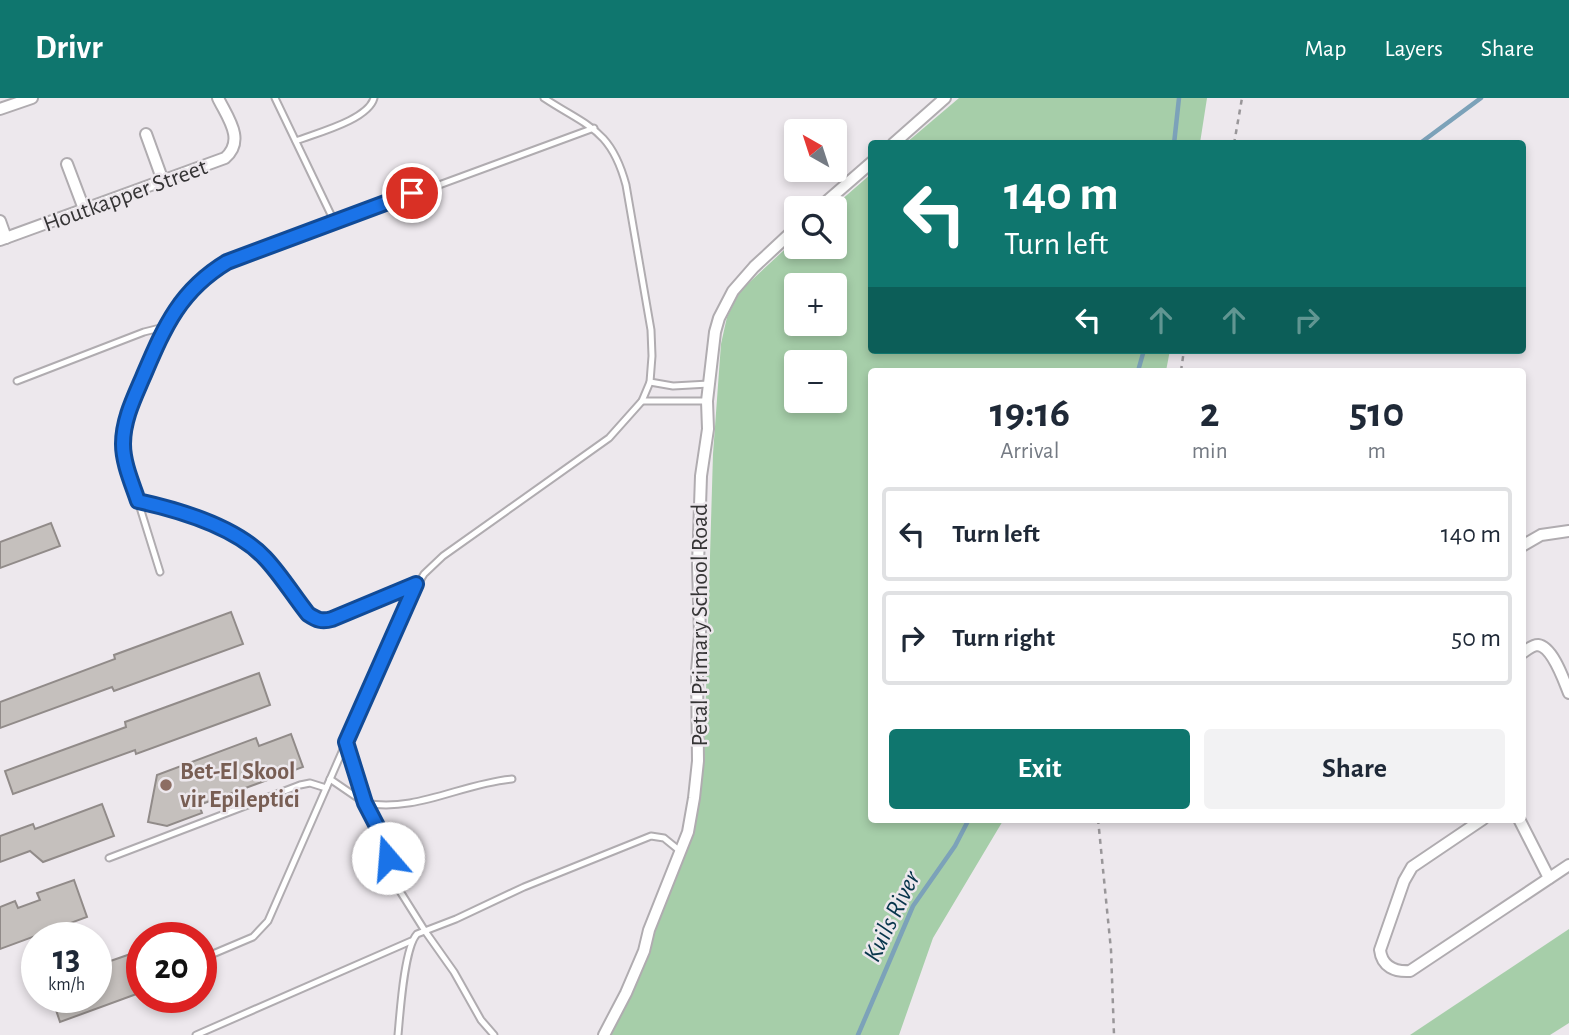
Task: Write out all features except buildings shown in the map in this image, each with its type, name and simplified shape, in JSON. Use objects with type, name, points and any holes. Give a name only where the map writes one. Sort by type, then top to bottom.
[{"type":"street","name":"Houtkapper Street","points":[[3,239],[225,158],[236,141],[218,98]]},
{"type":"street","points":[[898,140],[945,98]]},
{"type":"street","points":[[0,109],[29,99]]},
{"type":"street","points":[[146,134],[163,181]]},
{"type":"street","points":[[67,164],[84,209]]},
{"type":"street","points":[[833,196],[868,165]]},
{"type":"street","points":[[0,221],[3,239]]},
{"type":"street","name":"Petal Primary School Road","points":[[604,1035],[644,951],[649,930],[688,832],[698,761],[696,672],[700,635],[698,565],[701,476],[708,429],[707,401],[715,332],[733,291],[784,239]]},
{"type":"street","points":[[1526,544],[1541,535],[1569,531]]},
{"type":"street","points":[[1526,650],[1540,645],[1546,649],[1569,693]]},
{"type":"street","points":[[1477,823],[1418,861],[1408,873],[1380,950],[1389,968],[1410,971],[1569,864]]},
{"type":"street","points":[[1521,823],[1549,878]]},
{"type":"lane","points":[[275,98],[334,222]]},
{"type":"lane","points":[[296,141],[359,116],[372,106],[374,98]]},
{"type":"lane","points":[[217,953],[253,937],[268,921],[416,584],[443,555],[609,438],[642,401],[650,382],[651,330],[620,161],[594,128],[544,98]]},
{"type":"lane","points":[[160,572],[125,459],[124,433],[132,402],[164,327],[179,303],[205,275],[227,262],[594,128]]},
{"type":"lane","points":[[17,381],[144,332],[164,327]]},
{"type":"lane","points":[[650,382],[673,386],[709,383]]},
{"type":"lane","points":[[642,401],[707,401]]},
{"type":"lane","points":[[138,501],[191,515],[237,537],[263,555],[308,614],[323,622],[416,584]]},
{"type":"lane","points":[[346,742],[365,803],[379,830],[398,888],[454,972],[481,1020],[494,1035]]},
{"type":"lane","points":[[330,779],[365,803],[382,806],[401,805],[492,780],[512,779]]},
{"type":"lane","points":[[109,858],[300,785],[310,783],[326,789]]},
{"type":"lane","points":[[398,1035],[412,941],[417,934],[651,836],[664,838],[681,852]]},
{"type":"lane","points":[[196,1035],[412,941]]},
{"type":"path","points":[[1235,140],[1242,98]]},
{"type":"path","points":[[1098,823],[1111,950],[1114,1035]]},
{"type":"green space","points":[[959,98],[1207,98],[1200,140],[910,140]]},
{"type":"green space","points":[[868,177],[868,354],[1169,354],[1167,368],[868,368],[868,823],[1002,823],[933,938],[899,1035],[609,1035],[656,924],[699,798],[704,760],[713,454],[721,344],[727,317],[740,291],[784,250],[784,259],[847,259],[846,196]]},
{"type":"green space","points":[[1569,929],[1569,1023],[1550,1035],[1410,1035]]},
{"type":"waterway","name":"Kuils River","points":[[1174,140],[1179,98]]},
{"type":"waterway","points":[[1424,140],[1481,98]]},
{"type":"waterway","name":"Kuils River","points":[[1139,368],[1143,354]]},
{"type":"waterway","name":"Kuils River","points":[[858,1035],[913,906],[955,846],[967,823]]},
{"type":"place","name":"Bet-El Skool vir Epileptici","points":[[166,785]]},
{"type":"route","points":[[388,858],[379,830],[365,803],[346,742],[416,584],[332,619],[323,622],[316,619],[308,614],[263,555],[237,537],[191,515],[138,501],[123,444],[132,402],[164,327],[179,303],[205,275],[227,262],[412,193]]}]
